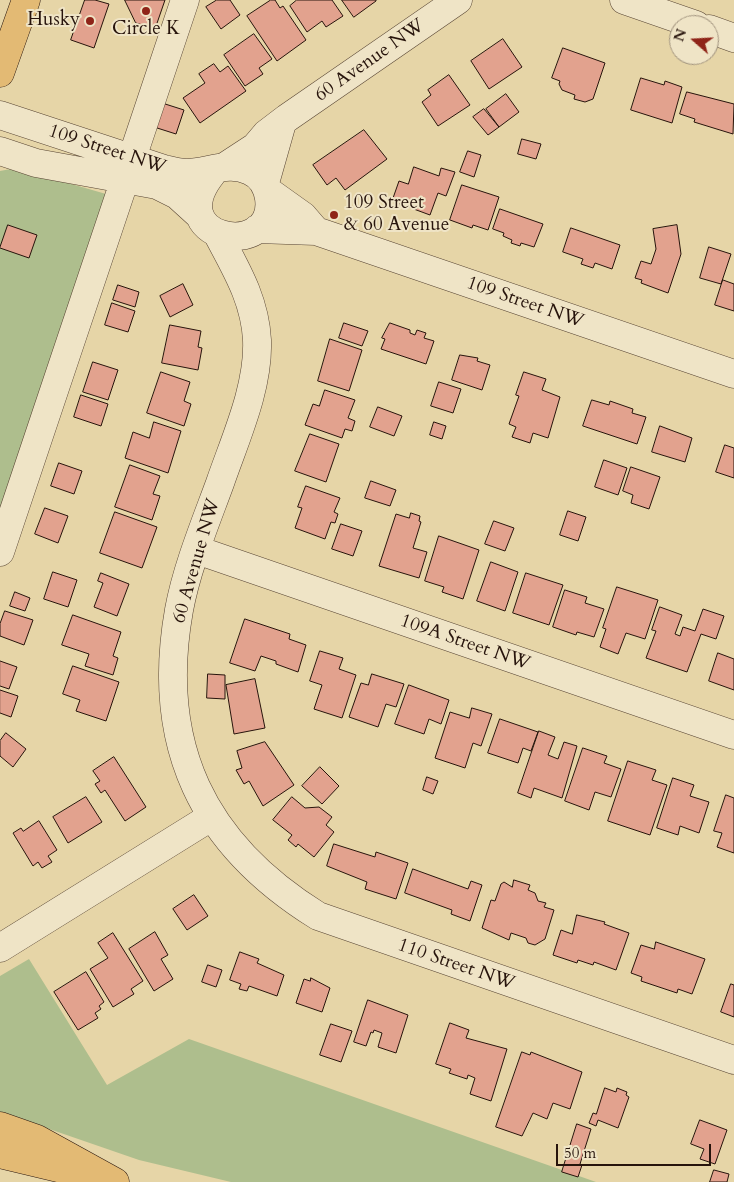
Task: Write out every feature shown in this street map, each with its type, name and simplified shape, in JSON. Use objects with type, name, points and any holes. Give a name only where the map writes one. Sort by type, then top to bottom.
[{"type":"main road","points":[[0,73],[26,0]]},
{"type":"main road","points":[[0,1126],[37,1139],[115,1182]]},
{"type":"main road","points":[[0,1154],[115,1182]]},
{"type":"street","points":[[0,552],[185,0]]},
{"type":"street","name":"60 Avenue NW","points":[[221,168],[255,147],[266,134],[458,0]]},
{"type":"street","points":[[624,0],[669,16]]},
{"type":"street","points":[[719,33],[734,38]]},
{"type":"street","name":"109 Street NW","points":[[0,115],[127,170],[177,195],[199,215]]},
{"type":"street","points":[[266,187],[252,171],[238,166],[221,168],[201,190],[198,202],[199,215],[204,223],[218,234],[231,237],[254,232],[268,213],[266,187],[282,123]]},
{"type":"street","name":"109 Street NW","points":[[0,150],[36,163],[186,173],[221,168]]},
{"type":"street","name":"109 Street NW","points":[[266,187],[303,216],[316,231]]},
{"type":"street","name":"109 Street NW","points":[[254,232],[316,231],[734,374]]},
{"type":"street","name":"60 Avenue NW","points":[[249,296],[254,232]]},
{"type":"street","name":"60 Avenue NW","points":[[211,817],[192,778],[181,746],[175,712],[174,642],[180,608],[197,550],[250,390],[257,342],[255,320],[249,296],[218,234]]},
{"type":"street","name":"109A Street NW","points":[[197,550],[734,735]]},
{"type":"street","points":[[0,948],[211,817]]},
{"type":"street","name":"110 Street NW","points":[[211,817],[250,864],[297,903],[318,916],[734,1060]]},
{"type":"green space","points":[[16,168],[106,194],[0,513],[0,171]]},
{"type":"green space","points":[[29,959],[107,1085],[189,1039],[596,1182],[231,1182],[139,1160],[0,1112],[0,976]]},
{"type":"building","name":"Husky","points":[[85,0],[95,0],[109,4],[94,48],[71,40]]},
{"type":"building","name":"Circle K","points":[[125,0],[165,0],[155,29],[136,23]]},
{"type":"building","points":[[217,0],[230,0],[240,15],[221,29],[206,7]]},
{"type":"building","points":[[271,0],[275,0],[280,8],[283,6],[306,40],[277,61],[247,16]]},
{"type":"building","points":[[297,0],[332,0],[343,16],[326,27],[322,21],[307,32],[290,6]]},
{"type":"building","points":[[342,0],[376,0],[376,1],[354,17]]},
{"type":"building","points":[[254,34],[272,59],[259,68],[263,74],[245,86],[224,55]]},
{"type":"building","points":[[503,39],[522,67],[489,89],[471,61]]},
{"type":"building","points":[[563,48],[605,63],[593,99],[585,102],[574,99],[575,95],[562,90],[559,84],[560,81],[552,78]]},
{"type":"building","points":[[214,64],[220,72],[228,66],[246,91],[200,123],[183,98],[205,83],[199,74]]},
{"type":"building","points":[[449,75],[470,105],[438,126],[422,102],[431,95],[428,90]]},
{"type":"building","points":[[641,78],[664,85],[665,81],[682,87],[672,123],[631,110]]},
{"type":"building","points":[[687,92],[734,104],[733,134],[694,122],[695,119],[680,114]]},
{"type":"building","points":[[506,94],[519,112],[499,127],[486,109]]},
{"type":"building","points":[[162,103],[184,110],[176,134],[154,127]]},
{"type":"building","points":[[484,109],[499,127],[488,135],[473,117]]},
{"type":"building","points":[[364,130],[387,159],[345,190],[336,178],[327,185],[313,165]]},
{"type":"building","points":[[522,139],[541,144],[536,159],[518,154]]},
{"type":"building","points":[[468,151],[481,155],[474,177],[460,172]]},
{"type":"building","points":[[414,167],[439,176],[441,168],[455,172],[446,196],[438,193],[430,215],[392,201],[399,181],[408,184]]},
{"type":"building","points":[[462,185],[499,197],[488,230],[473,225],[472,228],[450,220]]},
{"type":"building","points":[[500,209],[543,224],[534,247],[521,243],[520,246],[511,243],[512,240],[503,236],[504,233],[493,229]]},
{"type":"building","points":[[8,225],[37,235],[29,258],[0,248]]},
{"type":"building","points":[[677,225],[681,254],[668,293],[641,283],[642,280],[635,278],[641,261],[651,264],[656,249],[653,229]]},
{"type":"building","points":[[571,228],[620,245],[612,269],[595,263],[593,268],[581,264],[583,259],[563,252]]},
{"type":"building","points":[[709,247],[731,254],[721,284],[700,278]]},
{"type":"building","points":[[723,280],[734,284],[734,311],[715,305]]},
{"type":"building","points":[[183,284],[193,305],[170,317],[160,296]]},
{"type":"building","points":[[118,285],[139,292],[135,307],[113,300]]},
{"type":"building","points":[[112,303],[135,311],[128,332],[105,325]]},
{"type":"building","points":[[344,323],[368,331],[362,346],[339,338]]},
{"type":"building","points":[[390,323],[410,330],[410,333],[415,335],[417,330],[426,333],[424,338],[434,341],[426,364],[381,349],[385,339],[382,338]]},
{"type":"building","points":[[170,325],[201,331],[198,347],[202,348],[198,370],[162,363]]},
{"type":"building","points":[[330,339],[362,350],[349,391],[318,381]]},
{"type":"building","points":[[460,355],[478,358],[477,361],[490,365],[482,390],[452,380]]},
{"type":"building","points":[[93,362],[118,370],[108,400],[83,392]]},
{"type":"building","points":[[161,372],[190,382],[184,401],[191,404],[184,426],[147,413]]},
{"type":"building","points":[[524,372],[546,379],[542,390],[560,397],[548,438],[533,433],[530,443],[512,437],[516,427],[509,424],[519,396],[516,395]]},
{"type":"building","points":[[439,382],[461,389],[453,413],[431,406]]},
{"type":"building","points":[[325,390],[355,400],[348,418],[355,421],[352,431],[345,429],[342,438],[305,425],[313,404],[319,406]]},
{"type":"building","points":[[81,395],[108,404],[101,426],[74,417]]},
{"type":"building","points":[[592,400],[609,405],[610,401],[633,409],[632,413],[646,417],[637,444],[583,426]]},
{"type":"building","points":[[378,407],[402,416],[394,436],[370,427]]},
{"type":"building","points":[[154,422],[181,431],[168,473],[125,458],[133,432],[149,438]]},
{"type":"building","points":[[434,422],[446,426],[442,439],[430,435]]},
{"type":"building","points":[[660,426],[692,438],[685,462],[652,452]]},
{"type":"building","points":[[310,434],[339,444],[326,482],[295,471]]},
{"type":"building","points":[[725,445],[734,448],[734,478],[716,472]]},
{"type":"building","points":[[604,460],[627,468],[618,495],[595,487]]},
{"type":"building","points":[[59,463],[82,471],[74,494],[51,486]]},
{"type":"building","points":[[130,465],[160,476],[153,494],[160,496],[152,520],[115,507]]},
{"type":"building","points":[[631,467],[660,477],[649,509],[631,503],[633,495],[623,491]]},
{"type":"building","points":[[371,481],[396,490],[390,506],[365,498]]},
{"type":"building","points":[[306,486],[340,498],[334,512],[338,514],[335,523],[331,522],[325,539],[295,528],[302,508],[298,507]]},
{"type":"building","points":[[45,508],[68,516],[58,543],[35,534]]},
{"type":"building","points":[[568,511],[586,517],[578,541],[560,535]]},
{"type":"building","points":[[115,512],[157,527],[142,568],[100,553]]},
{"type":"building","points":[[411,513],[420,516],[419,521],[421,522],[413,548],[427,552],[419,578],[379,566],[396,514],[409,518]]},
{"type":"building","points":[[494,521],[514,528],[505,551],[485,544]]},
{"type":"building","points":[[341,524],[362,531],[353,556],[332,549]]},
{"type":"building","points":[[439,536],[479,550],[463,599],[442,592],[444,587],[425,581]]},
{"type":"building","points":[[491,562],[518,572],[505,611],[477,601]]},
{"type":"building","points":[[53,572],[77,580],[68,607],[44,599]]},
{"type":"building","points":[[101,573],[129,584],[117,616],[94,607],[103,583],[98,581]]},
{"type":"building","points":[[526,573],[563,585],[549,625],[513,613]]},
{"type":"building","points":[[617,587],[658,600],[645,639],[626,633],[618,654],[600,647],[606,629],[603,628]]},
{"type":"building","points":[[565,590],[587,597],[585,603],[604,609],[594,637],[577,632],[576,635],[553,627]]},
{"type":"building","points":[[15,592],[30,598],[25,611],[10,606]]},
{"type":"building","points":[[660,607],[682,615],[675,634],[680,636],[683,627],[695,631],[703,609],[724,616],[716,639],[701,634],[687,672],[646,658],[656,631],[652,630]]},
{"type":"building","points":[[5,611],[33,620],[24,645],[0,636],[0,624]]},
{"type":"building","points":[[73,615],[121,632],[113,656],[118,658],[113,675],[85,666],[89,654],[62,645]]},
{"type":"building","points":[[245,619],[290,634],[289,639],[306,645],[298,672],[261,656],[255,671],[230,663]]},
{"type":"building","points":[[320,651],[343,658],[339,669],[356,675],[342,718],[314,709],[322,685],[310,681]]},
{"type":"building","points":[[718,653],[734,659],[734,690],[709,681]]},
{"type":"building","points":[[0,661],[17,667],[9,689],[0,686]]},
{"type":"building","points":[[73,666],[119,682],[106,721],[76,711],[80,700],[63,694]]},
{"type":"building","points":[[208,674],[225,675],[225,699],[207,698]]},
{"type":"building","points":[[372,674],[404,684],[396,707],[386,704],[378,727],[349,717],[361,683],[368,685]]},
{"type":"building","points":[[255,679],[265,728],[234,734],[226,685]]},
{"type":"building","points":[[409,685],[449,700],[441,724],[429,719],[424,734],[395,724]]},
{"type":"building","points":[[0,690],[18,696],[11,717],[0,713]]},
{"type":"building","points":[[472,708],[492,714],[481,746],[473,743],[465,768],[435,758],[450,712],[469,718]]},
{"type":"building","points":[[500,719],[538,732],[531,751],[523,748],[518,763],[488,753]]},
{"type":"building","points":[[539,731],[555,737],[548,755],[558,759],[564,742],[577,746],[562,798],[534,788],[531,798],[518,793]]},
{"type":"building","points":[[6,733],[26,749],[13,767],[0,756],[0,741]]},
{"type":"building","points":[[265,742],[294,785],[263,806],[249,781],[244,784],[236,770],[242,768],[237,751]]},
{"type":"building","points":[[583,748],[607,756],[604,763],[621,769],[611,797],[595,792],[589,810],[565,801]]},
{"type":"building","points":[[114,757],[146,807],[125,821],[105,790],[101,793],[95,784],[100,781],[93,771]]},
{"type":"building","points":[[628,761],[656,770],[652,780],[667,785],[650,835],[608,821]]},
{"type":"building","points":[[320,767],[339,786],[322,804],[302,786]]},
{"type":"building","points":[[427,777],[438,781],[433,794],[423,790]]},
{"type":"building","points":[[673,778],[694,785],[690,796],[709,802],[699,833],[680,826],[678,835],[657,828]]},
{"type":"building","points":[[726,795],[734,798],[734,853],[717,847],[722,833],[714,831]]},
{"type":"building","points":[[86,797],[102,822],[68,843],[53,817]]},
{"type":"building","points":[[292,797],[305,808],[319,807],[332,817],[326,825],[334,832],[314,857],[298,844],[296,847],[288,840],[292,835],[273,820]]},
{"type":"building","points":[[39,821],[57,850],[48,856],[52,862],[42,868],[38,862],[33,866],[13,833],[21,828],[23,831]]},
{"type":"building","points":[[334,844],[375,857],[376,852],[408,863],[396,899],[365,889],[367,882],[327,866]]},
{"type":"building","points":[[413,869],[468,889],[471,881],[482,885],[470,921],[451,914],[452,910],[405,893]]},
{"type":"building","points":[[514,880],[530,885],[528,890],[535,893],[538,901],[546,903],[544,907],[554,910],[545,939],[535,945],[528,943],[526,938],[511,933],[509,940],[482,928],[491,900],[495,901],[501,884],[504,882],[512,887]]},
{"type":"building","points":[[194,895],[208,916],[187,930],[173,909]]},
{"type":"building","points":[[577,915],[605,922],[604,924],[629,933],[616,970],[594,962],[593,965],[578,960],[577,963],[553,955],[561,930],[572,934]]},
{"type":"building","points":[[155,932],[168,955],[161,959],[173,979],[154,991],[129,949]]},
{"type":"building","points":[[113,933],[143,981],[131,989],[134,994],[113,1007],[90,969],[108,958],[98,943]]},
{"type":"building","points":[[656,942],[705,959],[692,994],[678,989],[677,993],[641,981],[642,977],[631,973],[641,945],[654,949]]},
{"type":"building","points":[[240,952],[259,959],[257,963],[284,975],[277,996],[249,986],[247,991],[239,989],[241,984],[230,980]]},
{"type":"building","points":[[208,965],[222,970],[216,987],[202,982]]},
{"type":"building","points":[[86,972],[104,1002],[99,1006],[101,1009],[95,1013],[98,1018],[78,1030],[54,992]]},
{"type":"building","points":[[311,978],[330,988],[322,1012],[296,1003],[304,979],[310,981]]},
{"type":"building","points":[[731,984],[734,985],[734,1017],[721,1012]]},
{"type":"building","points":[[368,1000],[408,1015],[396,1053],[378,1047],[382,1033],[374,1030],[373,1033],[371,1032],[366,1046],[354,1042]]},
{"type":"building","points":[[450,1023],[469,1030],[466,1038],[507,1049],[491,1101],[470,1094],[475,1078],[468,1075],[467,1079],[449,1073],[451,1069],[436,1064]]},
{"type":"building","points":[[331,1024],[352,1031],[341,1062],[320,1055]]},
{"type":"building","points":[[522,1052],[530,1055],[531,1052],[582,1072],[570,1109],[553,1103],[547,1119],[533,1113],[522,1136],[496,1127]]},
{"type":"building","points":[[605,1088],[616,1092],[617,1088],[627,1092],[626,1095],[629,1097],[618,1128],[598,1120],[596,1126],[589,1123],[593,1113],[596,1114]]},
{"type":"building","points":[[700,1120],[727,1130],[715,1164],[700,1159],[704,1149],[691,1144]]},
{"type":"building","points":[[577,1124],[591,1129],[578,1177],[562,1172]]},
{"type":"building","points":[[714,1170],[729,1174],[727,1182],[710,1182]]},
{"type":"place","name":"Circle K","points":[[146,11]]},
{"type":"place","name":"Husky","points":[[90,21]]},
{"type":"place","name":"109 Street & 60 Avenue","points":[[334,215]]}]
